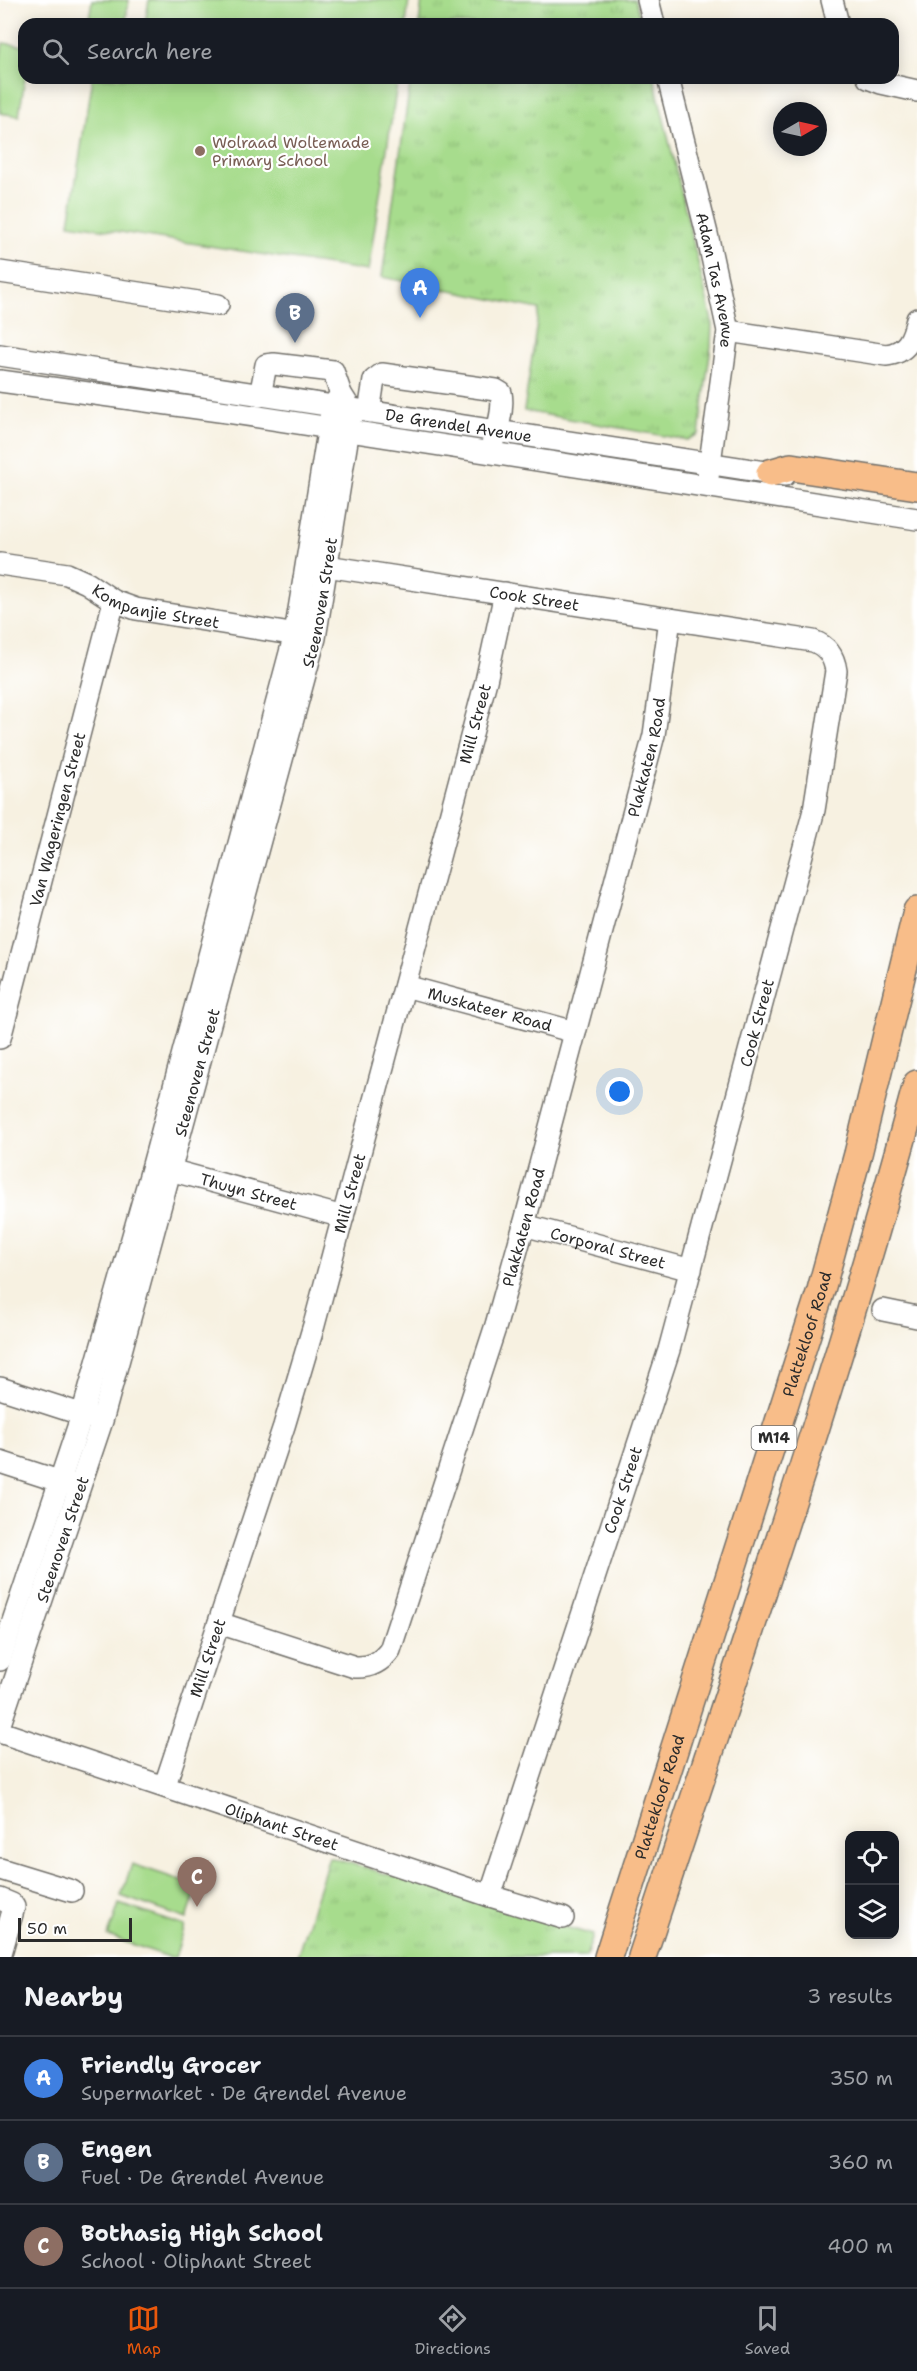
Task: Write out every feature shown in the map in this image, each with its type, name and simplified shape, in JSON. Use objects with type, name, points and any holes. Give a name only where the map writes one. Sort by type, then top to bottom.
[{"type":"main road","points":[[770,473],[791,467],[917,486]]},
{"type":"main road","name":"Plattekloof Road","points":[[608,1957],[821,1290],[858,1154],[917,911]]},
{"type":"main road","name":"Plattekloof Road","points":[[642,1957],[834,1372],[917,1084]]},
{"type":"street","points":[[648,0],[652,18]]},
{"type":"street","points":[[832,0],[836,18]]},
{"type":"street","name":"Adam Tas Avenue","points":[[670,84],[707,234],[728,331],[706,485]]},
{"type":"street","points":[[886,84],[917,91]]},
{"type":"street","points":[[0,272],[218,305]]},
{"type":"street","points":[[728,331],[886,355],[899,352],[907,346],[913,337],[917,319]]},
{"type":"street","name":"De Grendel Avenue","points":[[0,355],[260,396],[345,414],[489,452],[917,519]]},
{"type":"street","points":[[260,396],[266,365],[333,370],[345,414]]},
{"type":"street","name":"Steenoven Street","points":[[0,1724],[102,1421],[162,1168],[305,636],[345,414],[382,374],[494,389],[501,393],[502,400],[497,431],[489,452]]},
{"type":"street","name":"De Grendel Avenue","points":[[0,381],[497,431],[917,495]]},
{"type":"street","name":"Kompanjie Street","points":[[0,564],[67,574],[87,583],[114,601],[136,609],[305,636]]},
{"type":"street","name":"Cook Street","points":[[317,564],[813,641],[829,651],[836,671],[814,810],[669,1350],[490,1896]]},
{"type":"street","name":"Mill Street","points":[[165,1785],[284,1426],[343,1216],[486,681],[505,593]]},
{"type":"street","name":"Van Wageringen Street","points":[[0,1038],[114,601]]},
{"type":"street","name":"Plakkaten Road","points":[[219,1623],[355,1667],[372,1666],[384,1658],[390,1650],[496,1325],[524,1225],[654,735],[670,619]]},
{"type":"street","name":"Muskateer Road","points":[[405,986],[575,1032]]},
{"type":"street","name":"Steenoven Street","points":[[0,1660],[162,1168]]},
{"type":"street","name":"Thuyn Street","points":[[162,1168],[343,1216]]},
{"type":"street","name":"Corporal Street","points":[[524,1225],[691,1269]]},
{"type":"street","points":[[883,1310],[917,1317]]},
{"type":"street","points":[[0,1388],[102,1421]]},
{"type":"street","points":[[0,1462],[80,1488]]},
{"type":"street","name":"Oliphant Street","points":[[0,1732],[165,1785],[490,1896],[563,1918]]},
{"type":"street","points":[[0,1869],[72,1891]]},
{"type":"street","points":[[0,1899],[14,1907],[3,1934],[0,1957]]},
{"type":"green space","points":[[92,0],[129,0],[126,18],[89,18]]},
{"type":"green space","points":[[149,0],[409,0],[407,18],[146,18]]},
{"type":"green space","points":[[422,0],[635,0],[640,18],[420,18]]},
{"type":"green space","points":[[3,43],[18,45],[18,84],[24,84],[19,116],[0,113],[0,62]]},
{"type":"green space","name":"Wolraad Woltemade Primary School","points":[[91,84],[397,84],[368,271],[69,224]]},
{"type":"green space","points":[[410,84],[655,84],[712,321],[711,346],[699,434],[687,440],[524,411],[539,309],[382,277]]},
{"type":"green space","points":[[329,1857],[593,1935],[586,1957],[297,1957]]},
{"type":"green space","points":[[132,1864],[198,1886],[187,1919],[121,1896]]},
{"type":"green space","points":[[119,1904],[185,1926],[175,1957],[108,1936]]},
{"type":"place","name":"Wolraad Woltemade Primary School","points":[[200,151]]},
{"type":"place","name":"Friendly Grocer","points":[[420,318]]},
{"type":"place","name":"Engen","points":[[295,343]]},
{"type":"place","name":"Bothasig High School","points":[[197,1907]]}]
